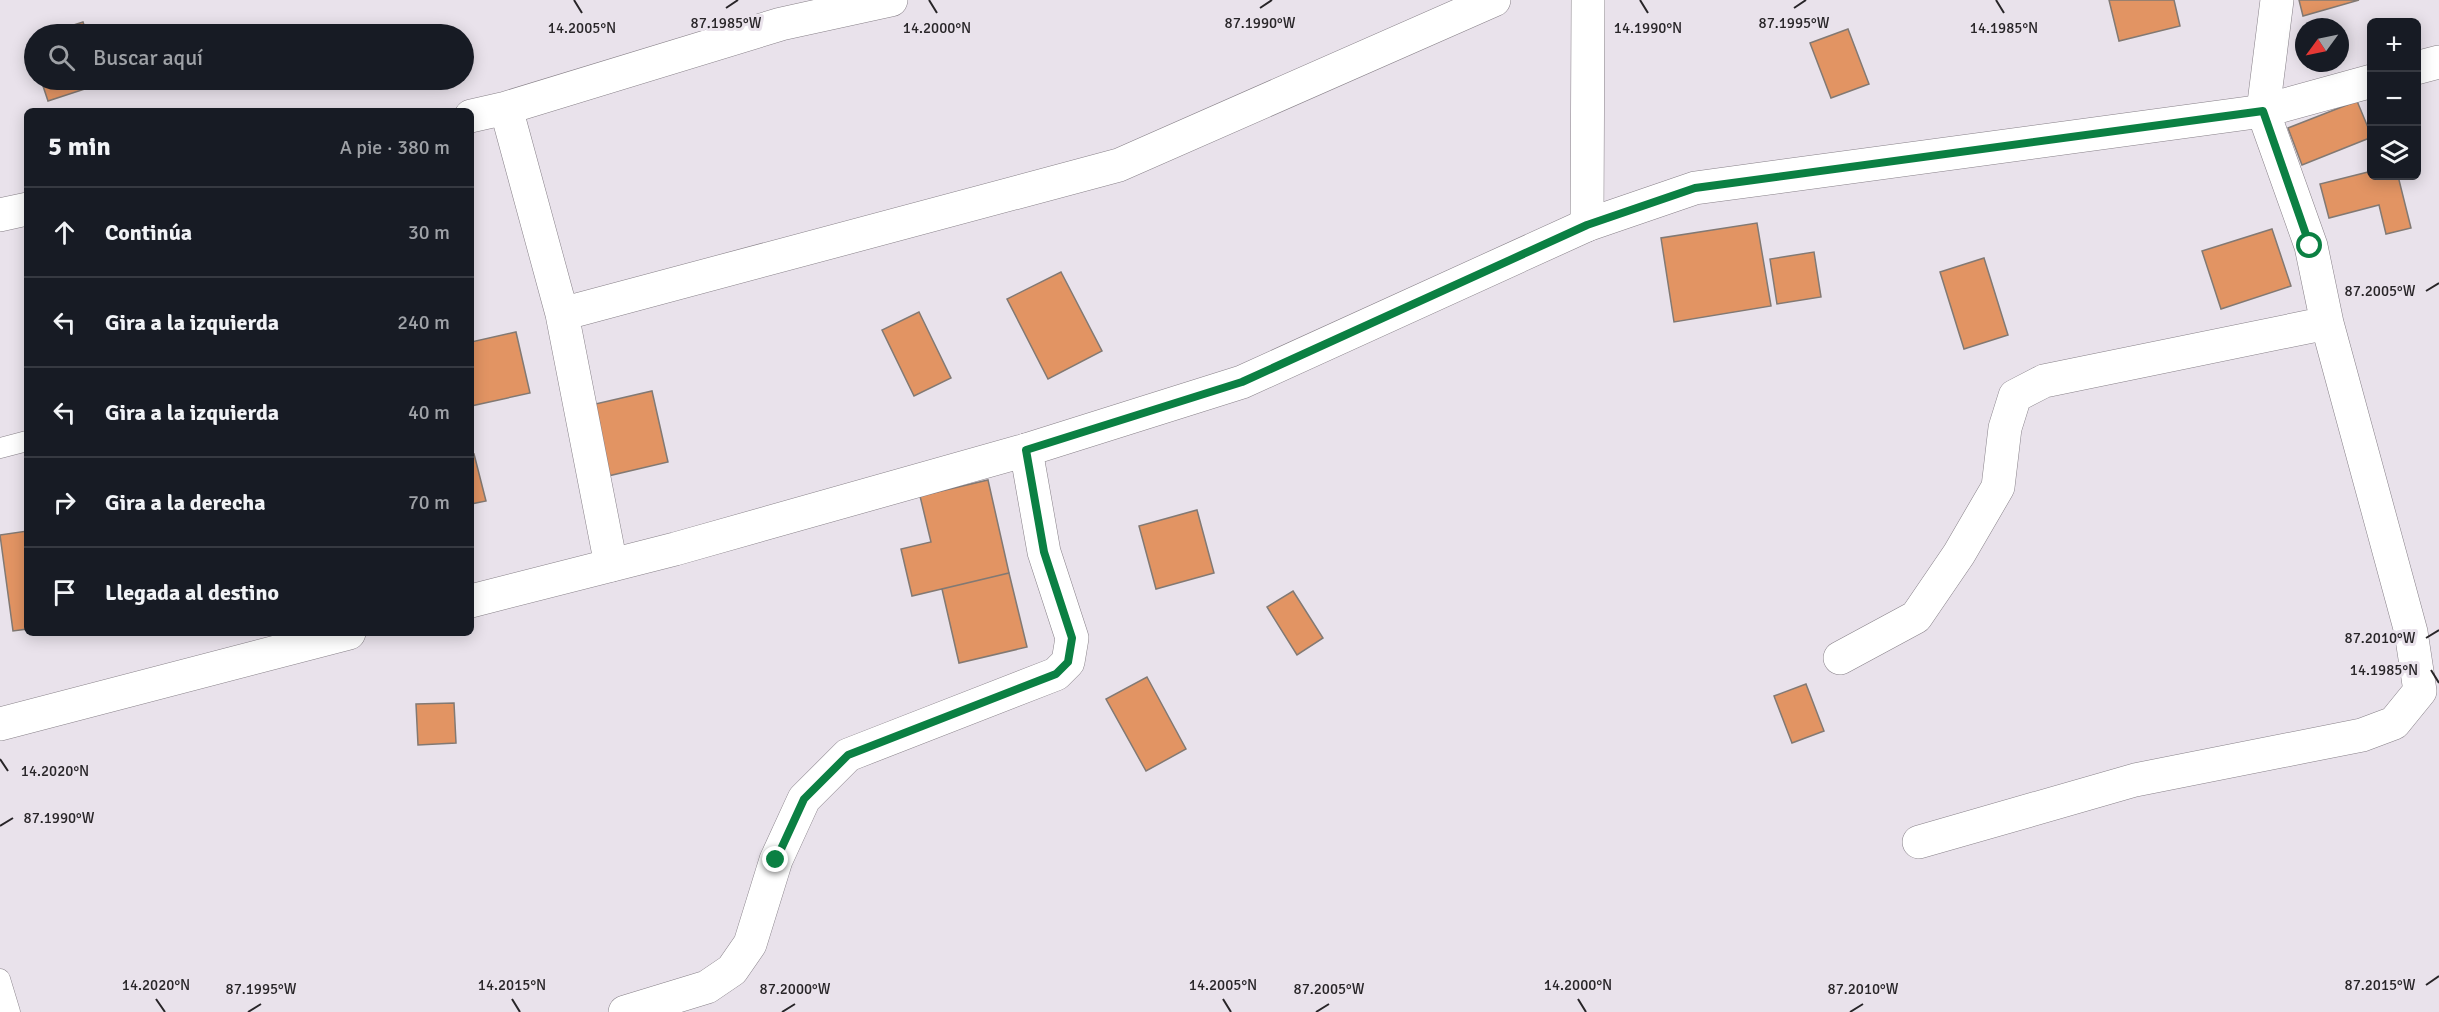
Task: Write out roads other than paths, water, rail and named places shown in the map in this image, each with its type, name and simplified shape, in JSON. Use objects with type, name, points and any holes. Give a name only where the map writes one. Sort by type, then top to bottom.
[{"type":"street","points":[[474,115],[506,108],[781,24],[891,0]]},
{"type":"street","points":[[562,314],[1119,165],[1494,0]]},
{"type":"street","points":[[1587,225],[1588,0]]},
{"type":"street","points":[[1919,842],[2135,780],[2362,735],[2394,723],[2420,691],[2411,632],[2327,323],[2310,246],[2263,111],[2277,0]]},
{"type":"street","points":[[2421,67],[2439,62]]},
{"type":"street","points":[[474,600],[611,565],[1026,450],[1242,382],[1587,225],[1695,188],[2263,111],[2367,82]]},
{"type":"street","points":[[506,108],[562,314],[611,565]]},
{"type":"street","points":[[0,215],[24,210]]},
{"type":"street","points":[[1840,658],[1916,617],[1959,554],[1998,487],[2005,428],[2016,396],[2044,381],[2327,323]]},
{"type":"street","points":[[625,1012],[707,987],[732,970],[750,944],[776,860],[804,799],[848,755],[1056,674],[1068,662],[1072,638],[1044,552],[1026,450]]},
{"type":"street","points":[[0,724],[337,636]]},
{"type":"lane","points":[[0,448],[24,442]]},
{"type":"lane","points":[[0,979],[10,1012]]}]
